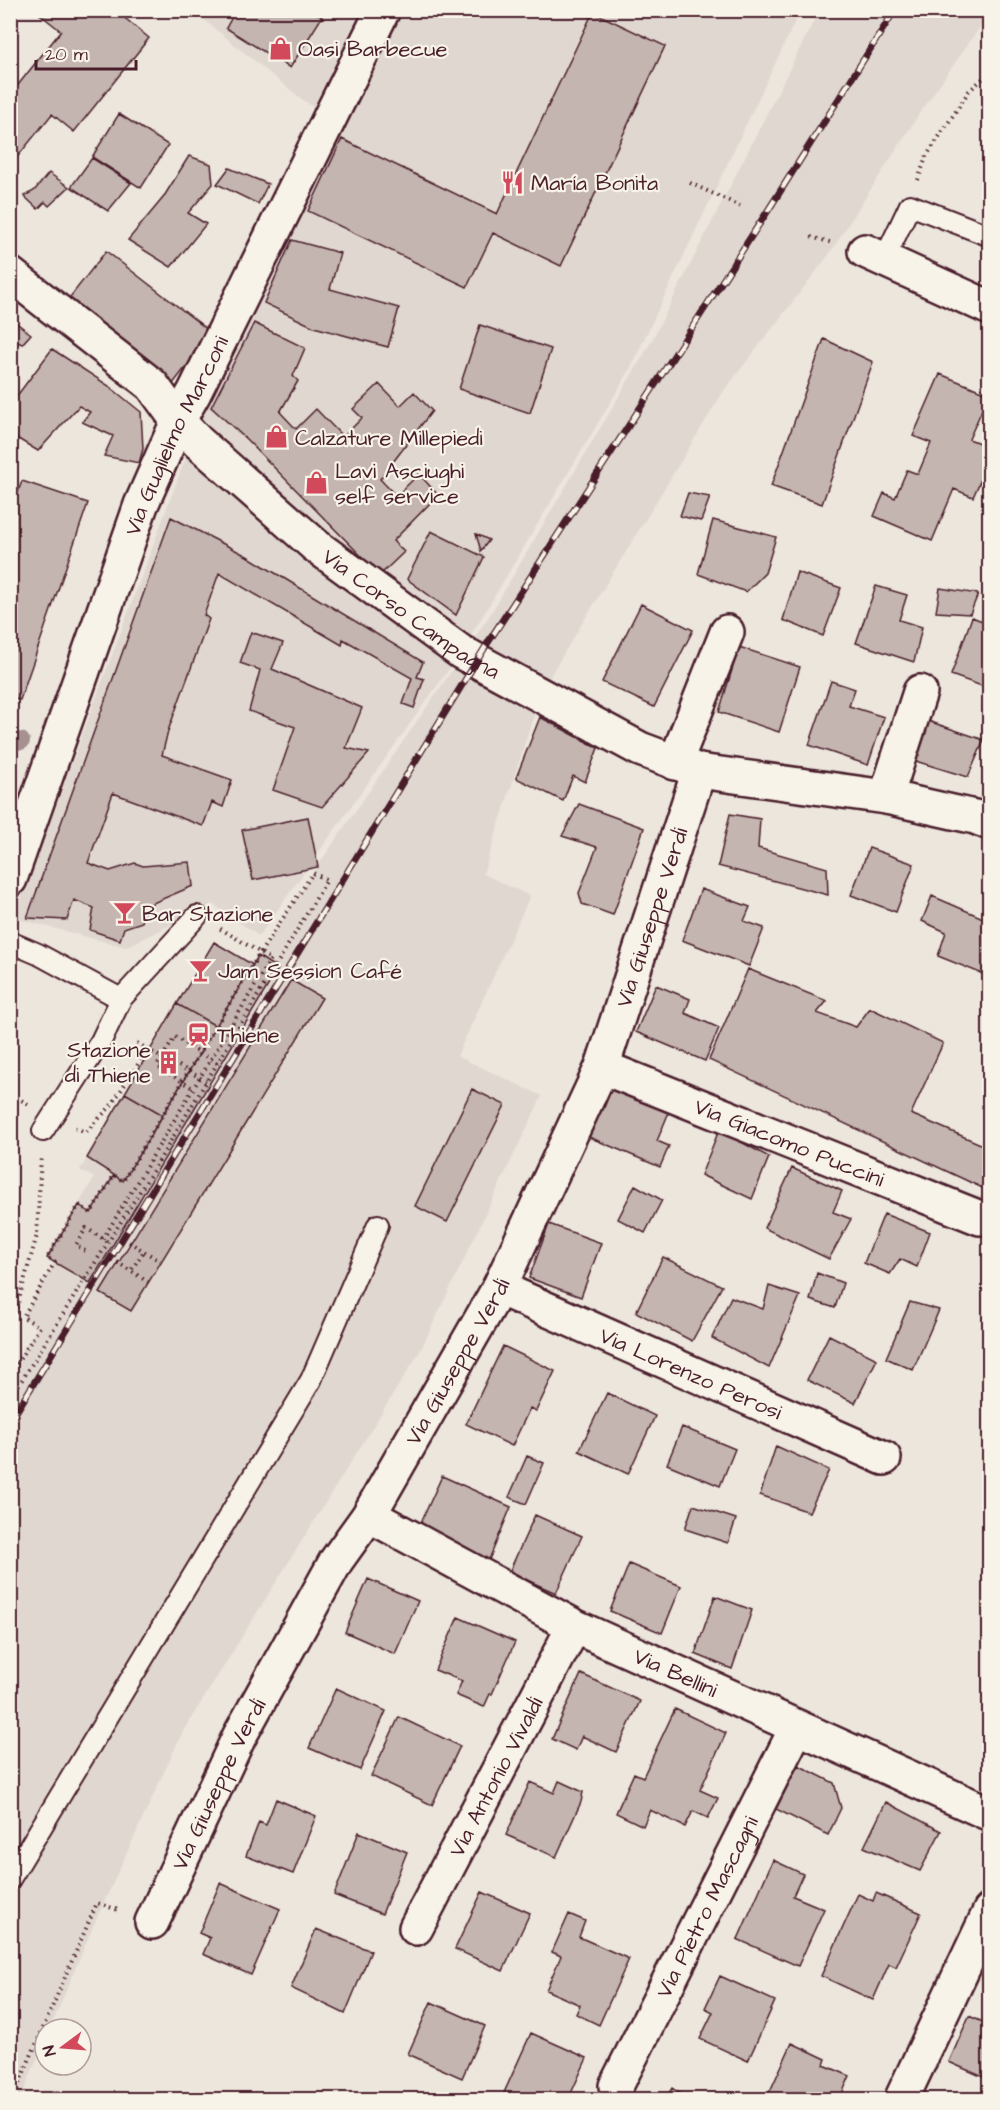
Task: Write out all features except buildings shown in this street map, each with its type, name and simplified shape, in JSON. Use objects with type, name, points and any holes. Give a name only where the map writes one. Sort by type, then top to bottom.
[{"type":"street","name":"Via Guglielmo Marconi","points":[[10,879],[141,505],[178,421],[194,393],[383,10]]},
{"type":"street","points":[[874,256],[990,308]]},
{"type":"street","name":"Via Corso Campagna","points":[[10,274],[152,385],[178,421],[198,442],[316,546],[461,652],[640,750],[687,767],[886,798],[975,817],[990,823]]},
{"type":"street","points":[[687,767],[728,632]]},
{"type":"street","points":[[886,798],[920,692]]},
{"type":"street","name":"Via Giuseppe Verdi","points":[[152,1922],[239,1737],[336,1561],[369,1515],[499,1288],[602,1067],[687,767]]},
{"type":"street","name":"Via Giacomo Puccini","points":[[602,1067],[980,1218]]},
{"type":"street","name":"Via Lorenzo Perosi","points":[[499,1288],[884,1458]]},
{"type":"street","name":"Via Bellini","points":[[369,1515],[574,1626],[990,1814]]},
{"type":"street","name":"Via Antonio Vivaldi","points":[[416,1928],[574,1626]]},
{"type":"street","name":"Via Pietro Mascagni","points":[[616,2086],[798,1727]]},
{"type":"street","points":[[901,2100],[990,1911]]},
{"type":"lane","points":[[874,256],[910,205],[990,236]]},
{"type":"lane","points":[[43,1131],[101,1041],[121,999],[197,916]]},
{"type":"lane","points":[[10,942],[38,954],[121,999]]},
{"type":"lane","points":[[10,1879],[311,1380],[378,1225]]},
{"type":"path","points":[[910,205],[926,157],[969,91],[990,72]]},
{"type":"path","points":[[690,183],[740,206]]},
{"type":"path","points":[[10,1374],[40,1327],[23,1317],[55,1262],[47,1258],[79,1205],[91,1213],[114,1175],[123,1181],[260,953],[313,873],[327,880],[200,1092],[10,1399]]},
{"type":"path","points":[[103,1239],[271,959],[197,916]]},
{"type":"path","points":[[200,1092],[157,1066],[175,1037],[217,1063]]},
{"type":"path","points":[[137,1043],[206,1081]]},
{"type":"path","points":[[86,1132],[110,1107],[148,1049]]},
{"type":"path","points":[[10,1331],[37,1235],[43,1131]]},
{"type":"path","points":[[85,1251],[76,1245],[86,1228],[108,1242]]},
{"type":"path","points":[[88,1238],[92,1232]]},
{"type":"path","points":[[129,1242],[160,1261]]},
{"type":"path","points":[[127,1278],[144,1251]]},
{"type":"path","points":[[117,1262],[148,1282]]},
{"type":"path","points":[[12,2100],[97,1903],[152,1922]]},
{"type":"shaded area","points":[[193,11],[800,11],[628,373],[461,652],[259,936],[213,904],[126,947],[14,918],[189,449],[284,209],[330,118],[303,100]]},
{"type":"shaded area","points":[[819,11],[989,11],[919,114],[828,256],[723,392],[550,676],[533,718],[483,874],[530,896],[457,1056],[542,1096],[420,1351],[182,1733],[94,1924],[55,2017],[33,2017],[33,2069],[20,2100],[10,2099],[10,1370],[37,1328],[23,1317],[55,1262],[47,1258],[94,1178],[80,1170],[214,942],[253,965],[313,873],[490,615],[650,344]]},
{"type":"railway","points":[[10,1422],[489,641],[895,10]]},
{"type":"place","name":"Oasi Barbecue","points":[[280,48]]},
{"type":"place","name":"María Bonita","points":[[513,182]]},
{"type":"place","name":"Calzature Millepiedi","points":[[277,437]]},
{"type":"place","name":"Lavi Asciughi self service","points":[[317,483]]},
{"type":"place","name":"Bar Stazione","points":[[124,913]]},
{"type":"place","name":"Jam Session Café","points":[[200,970]]},
{"type":"place","name":"Thiene","points":[[199,1034]]},
{"type":"place","name":"Stazione di Thiene","points":[[169,1062]]}]
